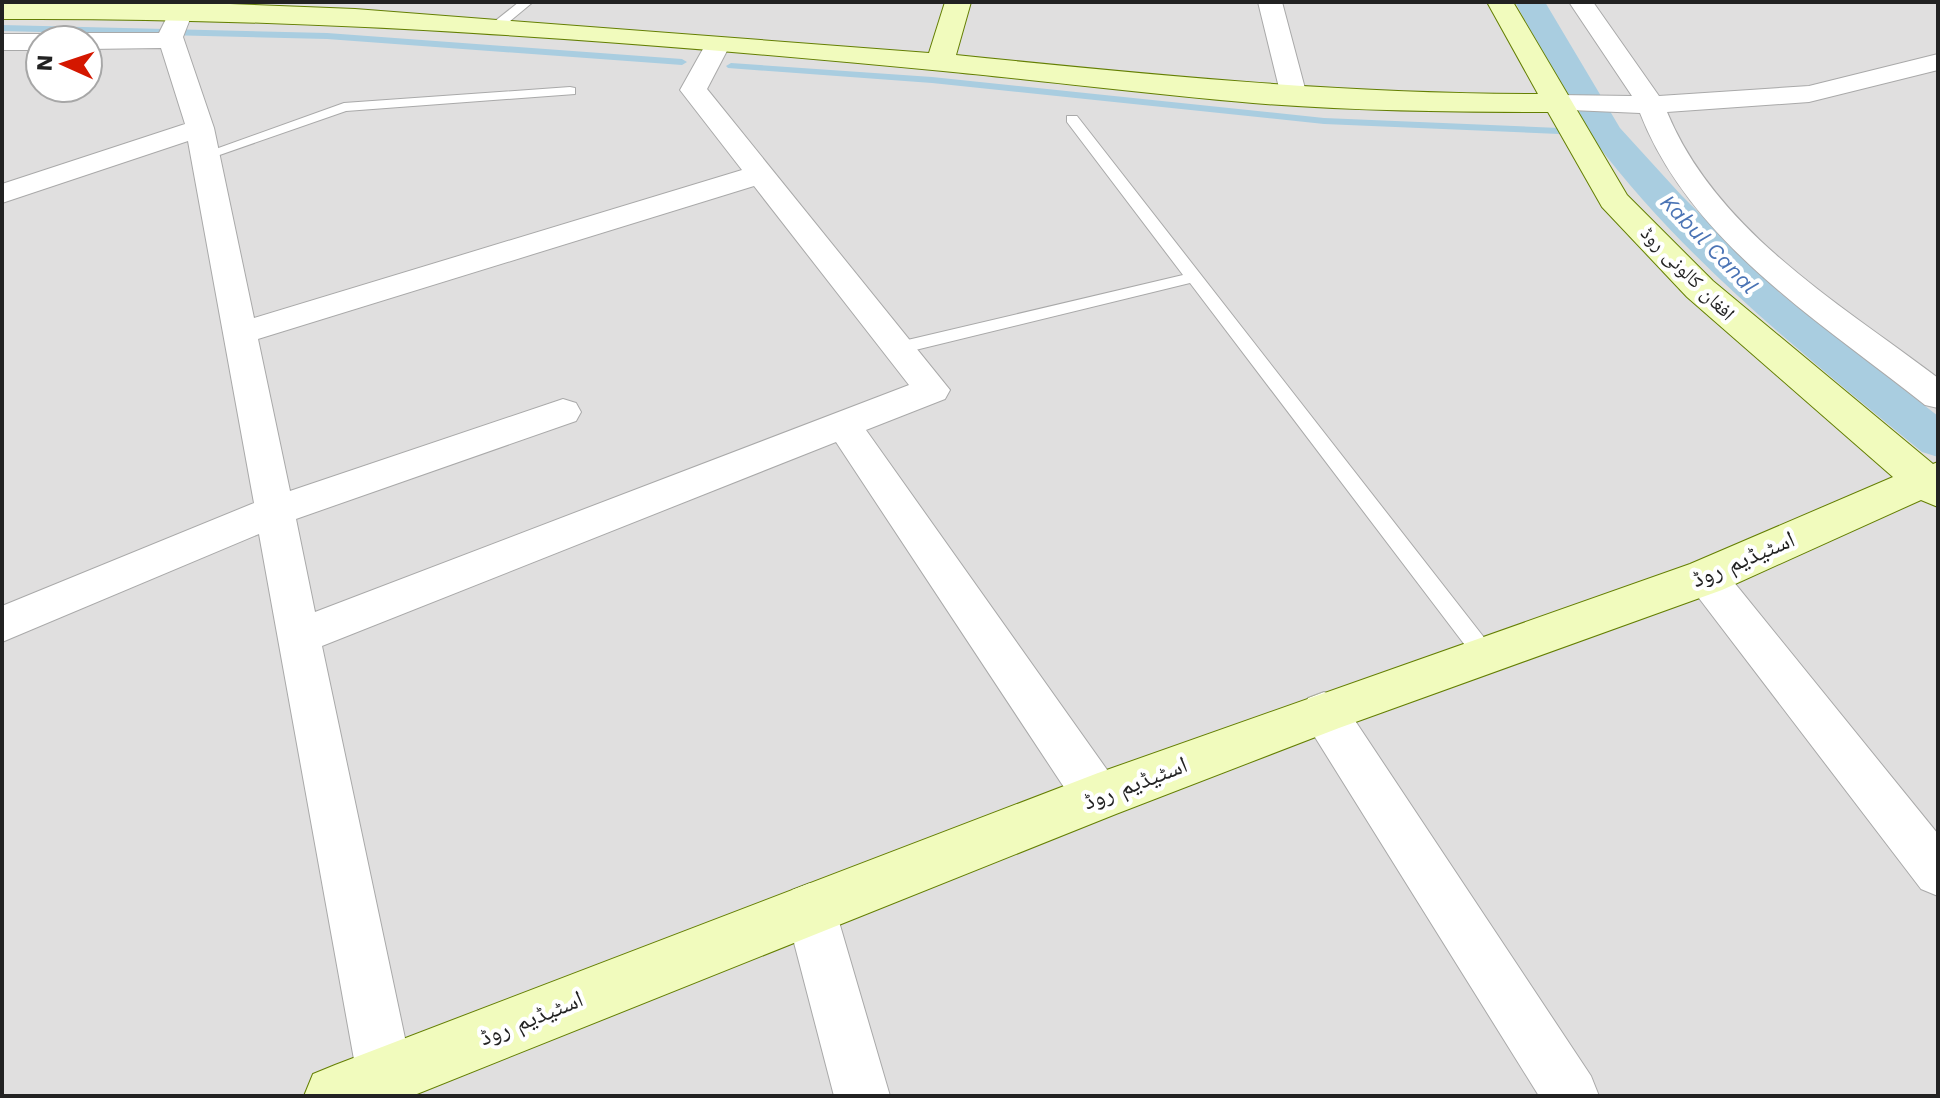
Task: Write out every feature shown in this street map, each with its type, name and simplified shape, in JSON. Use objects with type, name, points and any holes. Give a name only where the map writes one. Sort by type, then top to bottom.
[{"type":"street","points":[[940,62],[958,2]]},
{"type":"street","points":[[1270,2],[1294,96]]},
{"type":"street","name":"افغان کالونی روڈ","points":[[1500,2],[1565,105],[1578,141],[1614,200],[1700,289],[1933,483]]},
{"type":"street","points":[[1581,2],[1642,105],[1704,198],[1760,258],[1938,396]]},
{"type":"street","points":[[2,11],[174,22],[355,17],[940,62],[1294,96],[1435,103],[1642,105],[1809,94],[1938,62]]},
{"type":"street","points":[[104,37],[174,22]]},
{"type":"street","points":[[174,22],[203,142],[300,636],[360,1086]]},
{"type":"street","points":[[2,42],[24,42]]},
{"type":"street","points":[[300,636],[932,390],[693,90],[717,45]]},
{"type":"street","points":[[2,194],[203,142]]},
{"type":"street","points":[[241,333],[761,174]]},
{"type":"street","points":[[2,624],[275,511],[563,412]]},
{"type":"street","points":[[843,424],[1098,797]]},
{"type":"street","name":"اسٹیڈیم روڈ","points":[[360,1086],[1098,797],[1324,712],[1706,577],[1933,483]]},
{"type":"street","points":[[1706,577],[1938,872]]},
{"type":"street","points":[[1324,712],[1571,1096]]},
{"type":"street","points":[[810,908],[862,1096]]},
{"type":"lane","points":[[494,28],[527,2]]},
{"type":"lane","points":[[203,142],[344,107],[570,91]]},
{"type":"lane","points":[[1072,119],[1485,655]]},
{"type":"lane","points":[[899,348],[1194,277]]},
{"type":"shaded area","points":[[2,2],[1938,2],[1938,1096],[2,1096]]},
{"type":"waterway","name":"Kabul Canal","points":[[1530,2],[1606,133],[1669,204],[1765,302],[1938,440]]},
{"type":"waterway","points":[[2,28],[327,36],[682,62]]},
{"type":"waterway","points":[[731,66],[932,80],[1324,121],[1606,133]]}]
